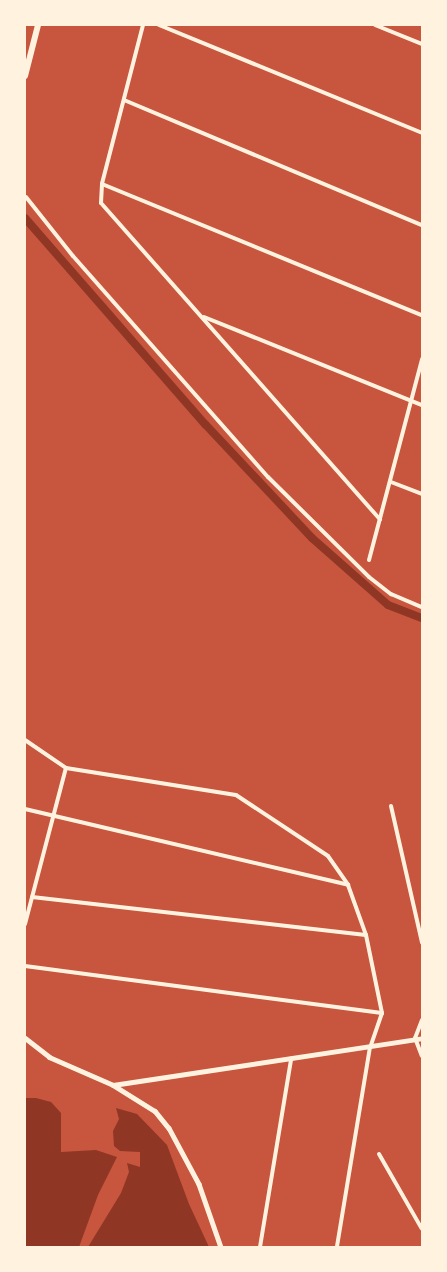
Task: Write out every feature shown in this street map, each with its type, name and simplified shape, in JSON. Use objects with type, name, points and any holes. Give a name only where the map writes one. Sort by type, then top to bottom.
[{"type":"highway","points":[[25,76],[38,25]]},
{"type":"main road","points":[[25,1038],[49,1057],[113,1086]]},
{"type":"street","points":[[143,25],[102,184],[101,204],[204,317],[380,519]]},
{"type":"street","points":[[159,25],[422,133]]},
{"type":"street","points":[[375,25],[422,44]]},
{"type":"street","points":[[124,100],[422,225]]},
{"type":"street","points":[[102,184],[422,315]]},
{"type":"street","points":[[26,197],[73,256],[275,484],[369,577],[391,594],[422,608]]},
{"type":"street","points":[[204,317],[422,405]]},
{"type":"street","points":[[369,560],[422,360]]},
{"type":"street","points":[[391,482],[422,494]]},
{"type":"street","points":[[25,740],[66,768],[236,795],[328,856],[348,885],[366,935],[382,1013],[370,1046],[338,1247]]},
{"type":"street","points":[[25,924],[66,768]]},
{"type":"street","points":[[391,806],[422,943]]},
{"type":"street","points":[[25,808],[348,885]]},
{"type":"street","points":[[32,897],[366,935]]},
{"type":"street","points":[[25,966],[382,1013]]},
{"type":"street","points":[[422,1020],[415,1038],[422,1056]]},
{"type":"street","points":[[113,1086],[246,1063],[291,1059],[422,1038]]},
{"type":"street","points":[[260,1247],[291,1059]]},
{"type":"street","points":[[113,1086],[155,1111],[170,1128],[199,1184],[221,1247]]},
{"type":"street","points":[[379,1154],[422,1229]]},
{"type":"shaded area","points":[[25,1098],[36,1098],[51,1102],[61,1113],[61,1152],[96,1150],[117,1157],[98,1195],[79,1247],[25,1247]]},
{"type":"shaded area","points":[[116,1108],[137,1114],[167,1145],[189,1204],[209,1247],[88,1247],[121,1193],[129,1172],[127,1163],[140,1167],[140,1152],[120,1151],[114,1146],[113,1131],[119,1119]]},
{"type":"waterway","points":[[25,218],[205,424],[312,538],[388,605],[422,618]]}]
